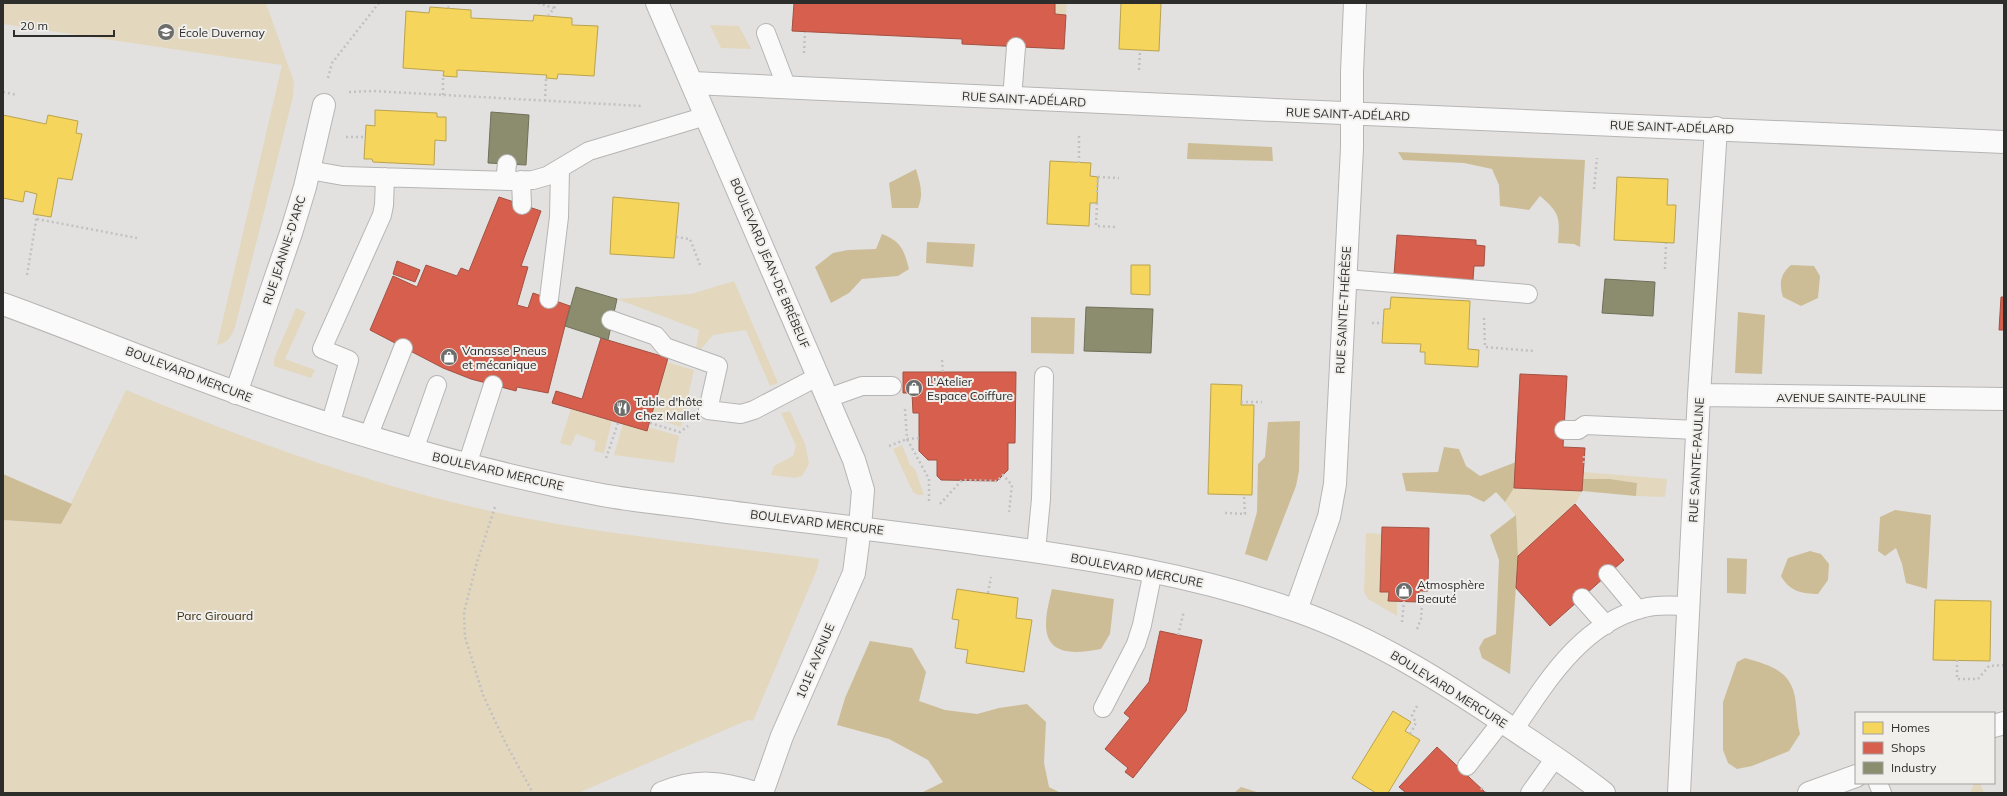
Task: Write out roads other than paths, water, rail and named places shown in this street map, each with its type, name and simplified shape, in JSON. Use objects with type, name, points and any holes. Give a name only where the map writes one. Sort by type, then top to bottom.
[{"type":"street","name":"BOULEVARD JEAN-DE BRÉBEUF","points":[[658,3],[850,449],[863,490],[860,527]]},
{"type":"street","name":"RUE SAINTE-THÉRÈSE","points":[[1296,610],[1329,517],[1333,499],[1345,279],[1355,3]]},
{"type":"street","name":"RUE SAINT-ADÉLARD","points":[[692,83],[1352,114],[1716,128],[2004,142]]},
{"type":"street","name":"RUE JEANNE-D'ARC","points":[[236,393],[291,233],[309,170],[324,105]]},
{"type":"street","name":"RUE SAINTE-PAULINE","points":[[1679,793],[1697,430],[1716,128]]},
{"type":"street","name":"BOULEVARD MERCURE","points":[[3,304],[236,393],[368,436],[466,465],[606,496],[860,527],[1036,551],[1152,571],[1211,585],[1296,610],[1351,633],[1426,672],[1508,726],[1604,793]]},
{"type":"street","name":"AVENUE SAINTE-PAULINE","points":[[1699,395],[2004,399]]},
{"type":"street","name":"101E AVENUE","points":[[762,793],[782,736],[854,573],[860,527]]},
{"type":"street","points":[[1812,792],[1855,776]]},
{"type":"street","points":[[662,793],[685,786],[714,783],[726,784],[755,793]]},
{"type":"lane","points":[[766,33],[787,88]]},
{"type":"lane","points":[[1012,98],[1016,47]]},
{"type":"lane","points":[[309,170],[343,176],[385,178],[511,175],[547,176],[560,170],[589,150],[706,116]]},
{"type":"lane","points":[[549,299],[559,217],[560,170]]},
{"type":"lane","points":[[511,175],[522,205]]},
{"type":"lane","points":[[330,424],[349,360],[322,349],[382,215],[385,178]]},
{"type":"lane","points":[[1345,279],[1528,294]]},
{"type":"lane","points":[[611,320],[656,336],[665,347],[718,366],[708,410],[741,414],[754,410],[819,376]]},
{"type":"lane","points":[[368,436],[403,348]]},
{"type":"lane","points":[[1036,551],[1041,499],[1044,376]]},
{"type":"lane","points":[[414,450],[437,385]]},
{"type":"lane","points":[[466,465],[493,385]]},
{"type":"lane","points":[[828,398],[862,386],[892,386]]},
{"type":"lane","points":[[1564,430],[1578,430],[1585,425],[1697,430]]},
{"type":"lane","points":[[1103,708],[1136,644],[1142,625],[1152,571]]},
{"type":"lane","points":[[1608,574],[1638,610]]},
{"type":"lane","points":[[1582,598],[1606,625]]},
{"type":"lane","points":[[1467,766],[1508,726],[1577,646],[1606,625],[1628,613],[1638,610],[1658,606],[1689,606]]},
{"type":"lane","points":[[1530,793],[1555,758]]},
{"type":"place","name":"École Duvernay","points":[[166,32]]},
{"type":"place","name":"Vanasse Pneus et mécanique","points":[[449,357]]},
{"type":"place","name":"L'Atelier Espace Coiffure","points":[[914,388]]},
{"type":"place","name":"Table d'hôte Chez Mallet","points":[[622,408]]},
{"type":"place","name":"Atmosphère Beauté","points":[[1404,591]]},
{"type":"park label","name":"Parc Girouard","points":[[215,615]]}]
